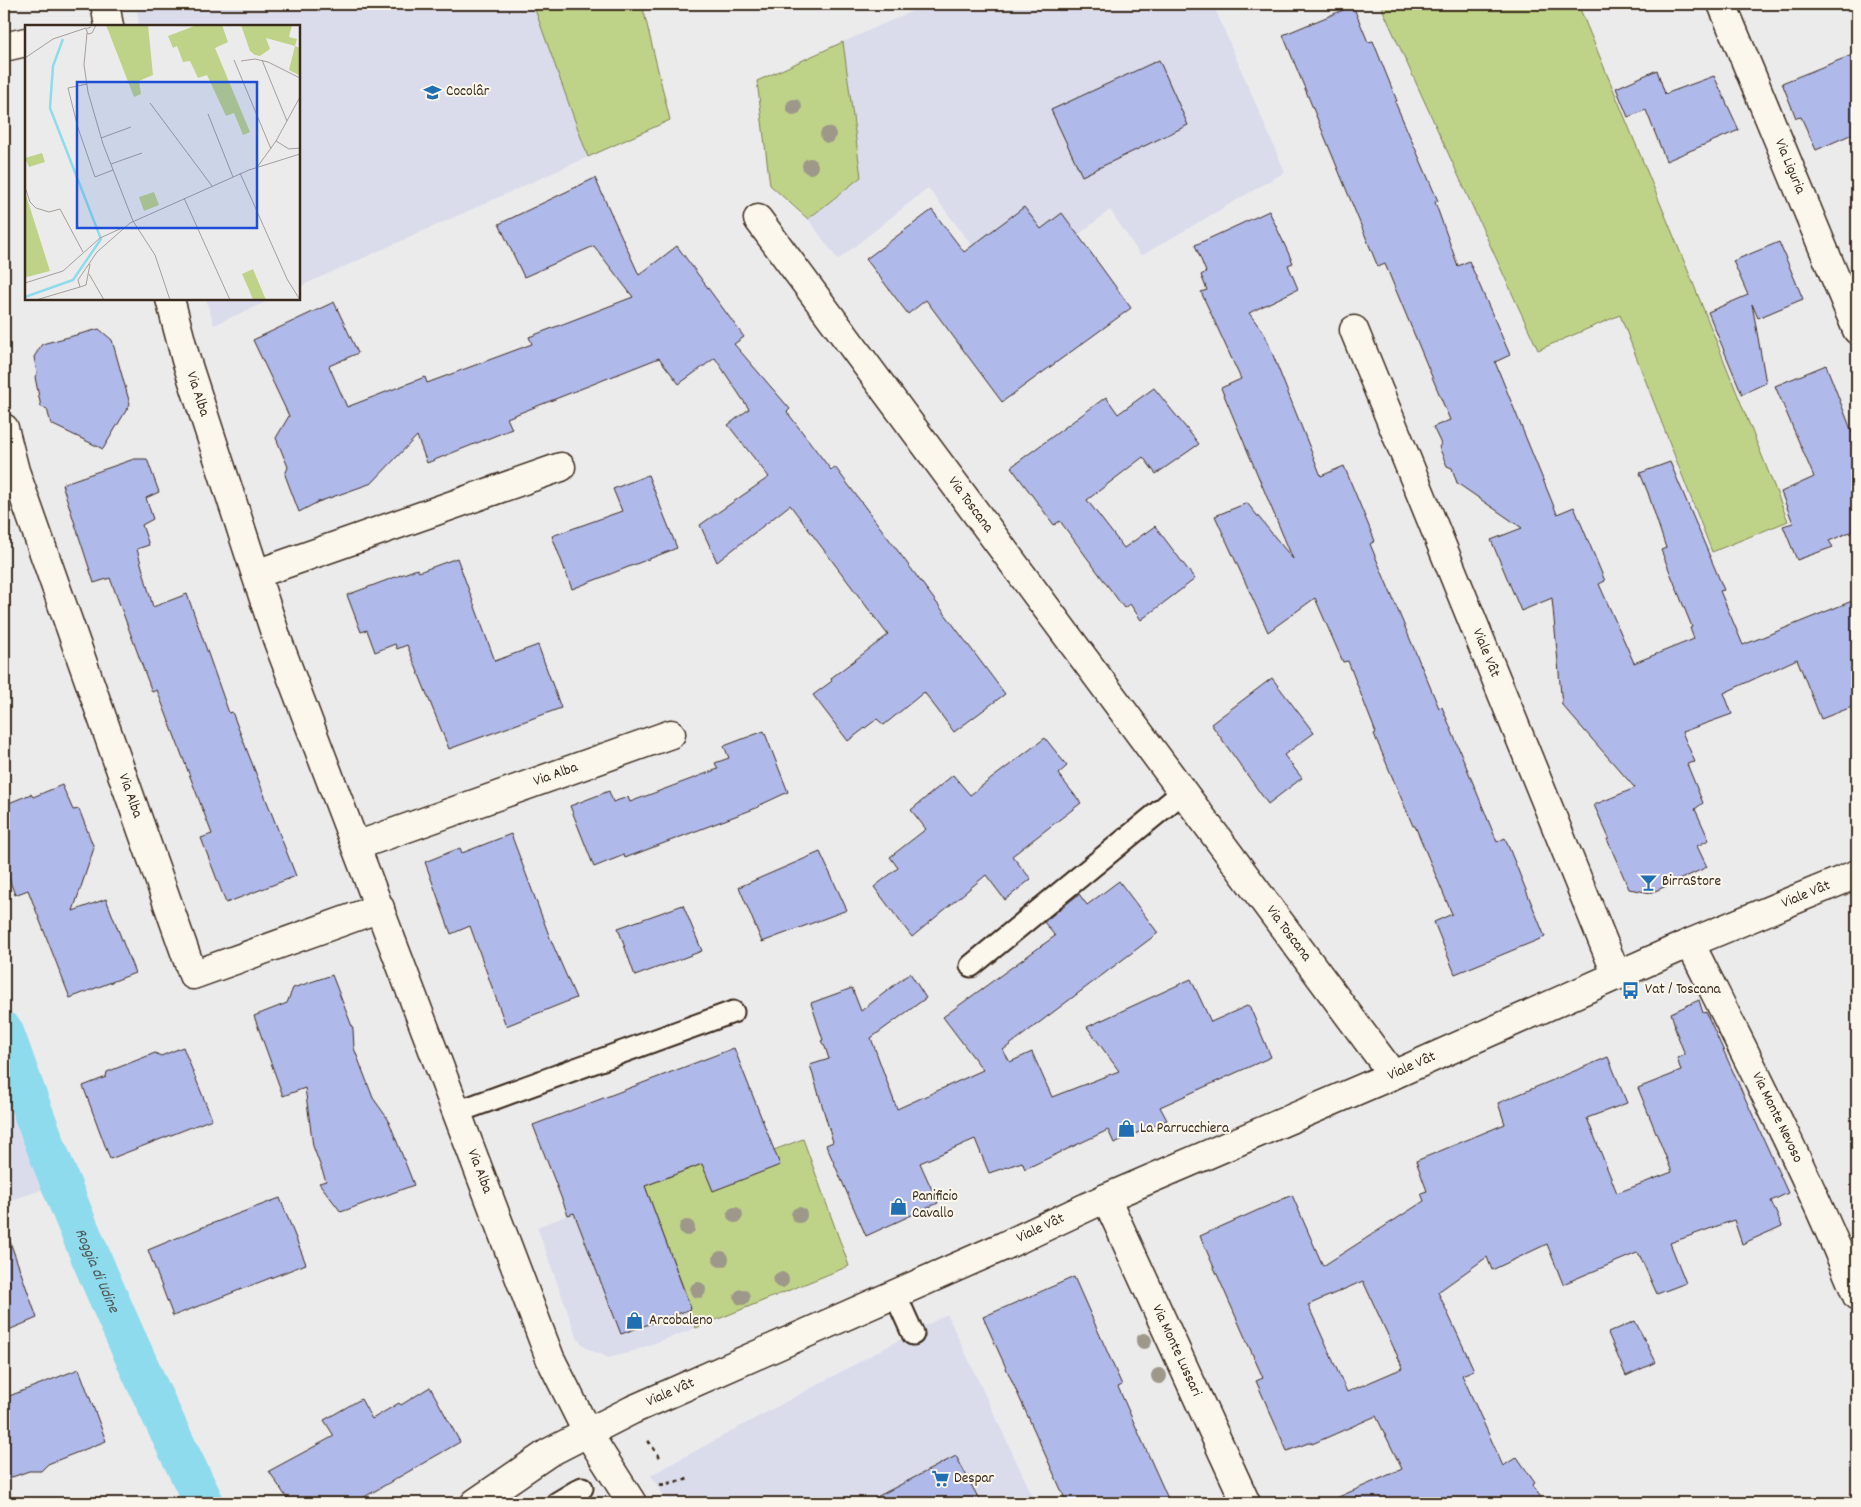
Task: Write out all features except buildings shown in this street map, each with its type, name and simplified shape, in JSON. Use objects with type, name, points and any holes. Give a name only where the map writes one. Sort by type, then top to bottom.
[{"type":"street","points":[[105,4],[108,25]]},
{"type":"street","name":"Via Liguria","points":[[1722,4],[1857,330]]},
{"type":"street","points":[[4,47],[25,42]]},
{"type":"street","name":"Via Toscana","points":[[758,219],[1393,1075]]},
{"type":"street","name":"Via Alba","points":[[170,300],[186,360],[277,638],[550,1358],[587,1432],[632,1503]]},
{"type":"street","name":"Viale Vât","points":[[1354,330],[1617,976]]},
{"type":"street","name":"Via Alba","points":[[4,428],[15,472],[193,975],[380,908]]},
{"type":"street","points":[[256,574],[561,467]]},
{"type":"street","name":"Via Alba","points":[[356,846],[671,734]]},
{"type":"street","name":"Viale Vât","points":[[475,1503],[548,1453],[632,1410],[1004,1246],[1106,1198],[1393,1075],[1690,943],[1857,874]]},
{"type":"street","name":"Via Monte Nevoso","points":[[1690,943],[1819,1209],[1857,1296]]},
{"type":"street","name":"Via Monte Lussari","points":[[1106,1198],[1246,1503]]},
{"type":"lane","points":[[971,966],[1183,792]]},
{"type":"lane","points":[[457,1112],[733,1012]]},
{"type":"lane","points":[[895,1294],[913,1334]]},
{"type":"lane","points":[[557,1503],[582,1488]]},
{"type":"path","points":[[646,1439],[661,1459]]},
{"type":"path","points":[[654,1486],[689,1479]]},
{"type":"shaded area","name":"Cocolâr","points":[[136,4],[534,4],[588,157],[300,287],[300,25],[139,25]]},
{"type":"shaded area","points":[[928,4],[1213,4],[1285,172],[1141,256],[1110,210],[1007,291],[928,188],[838,260],[808,219],[861,177],[843,42]]},
{"type":"shaded area","points":[[206,300],[271,300],[214,325]]},
{"type":"shaded area","points":[[4,1067],[47,1188],[4,1203]]},
{"type":"shaded area","points":[[645,1186],[691,1309],[689,1310],[696,1328],[609,1358],[586,1348],[577,1338],[537,1227]]},
{"type":"shaded area","points":[[947,1314],[1036,1503],[668,1503],[651,1475]]},
{"type":"green space","points":[[533,4],[642,4],[670,120],[588,157]]},
{"type":"green space","points":[[1380,4],[1578,4],[1693,283],[1788,521],[1712,552],[1620,315],[1538,350]]},
{"type":"green space","points":[[843,42],[861,177],[808,219],[770,185],[757,81]]},
{"type":"green space","points":[[803,1139],[849,1266],[696,1328],[689,1309],[691,1308],[645,1186],[702,1164],[774,1150]]},
{"type":"waterway","name":"Roggia di Udine","points":[[4,1032],[48,1152],[96,1270],[149,1388],[204,1503]]},
{"type":"place","name":"Cocolâr","points":[[432,92]]},
{"type":"place","name":"BirraStore","points":[[1648,882]]},
{"type":"place","name":"Vat / Toscana","points":[[1631,990]]},
{"type":"place","name":"La Parrucchiera","points":[[1126,1129]]},
{"type":"place","name":"Panificio Cavallo","points":[[898,1206]]},
{"type":"place","name":"Arcobaleno","points":[[635,1321]]},
{"type":"place","name":"Despar","points":[[940,1479]]}]
